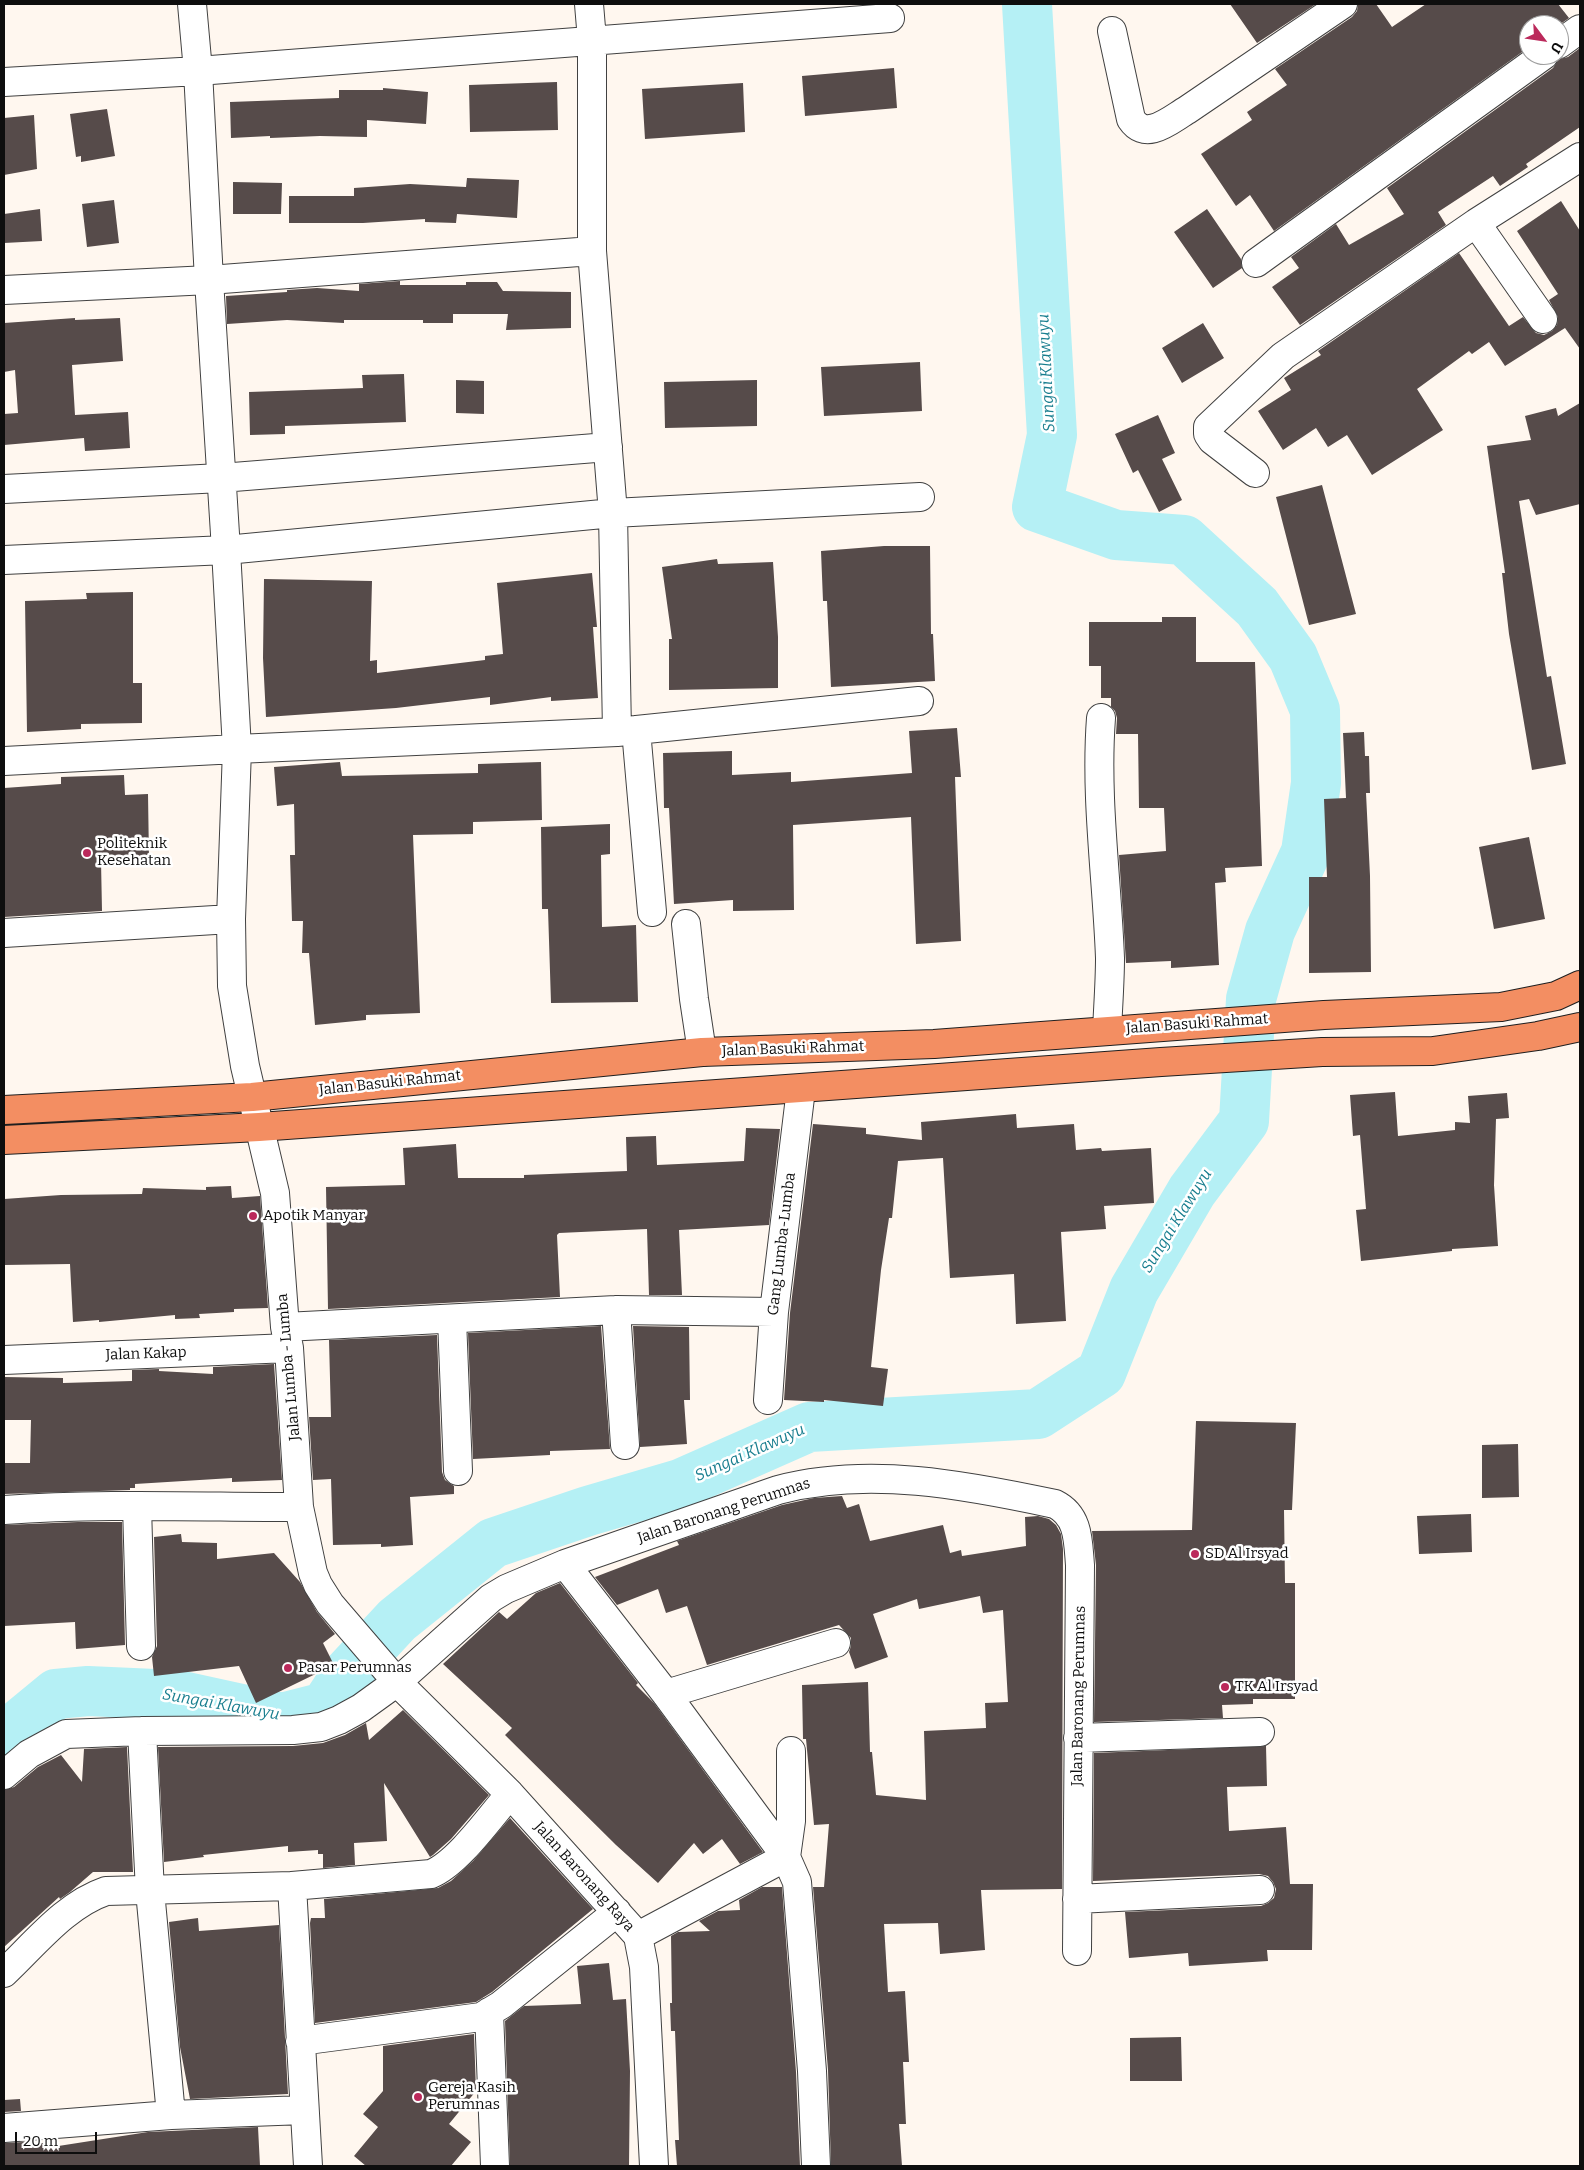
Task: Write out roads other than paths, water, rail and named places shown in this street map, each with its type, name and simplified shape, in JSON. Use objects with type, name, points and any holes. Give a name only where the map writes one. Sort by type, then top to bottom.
[{"type":"highway","name":"Jalan Basuki Rahmat","points":[[4,1110],[252,1097],[702,1052],[934,1044],[1324,1015],[1501,1008],[1556,996],[1580,985]]},
{"type":"highway","points":[[4,1140],[259,1127],[1161,1062],[1322,1052],[1434,1051],[1538,1036],[1580,1027]]},
{"type":"highway","points":[[934,1044],[938,1079]]},
{"type":"street","name":"Jalan Lumba - Lumba","points":[[192,4],[198,71],[208,280],[237,749],[231,919],[232,986],[252,1097],[275,1193],[299,1507],[314,1572],[330,1604],[393,1678]]},
{"type":"street","points":[[589,4],[592,40],[592,252],[613,513],[626,731],[652,912]]},
{"type":"street","points":[[1112,31],[1131,119],[1136,127],[1147,131],[1161,126],[1188,110],[1343,4]]},
{"type":"street","points":[[4,82],[198,71],[890,18]]},
{"type":"street","points":[[1569,37],[1580,29]]},
{"type":"street","points":[[1256,263],[1530,65]]},
{"type":"street","points":[[1254,473],[1212,440],[1208,434],[1208,427],[1283,356],[1476,223],[1580,157]]},
{"type":"street","points":[[1476,223],[1543,319]]},
{"type":"street","points":[[4,290],[208,280],[592,252]]},
{"type":"street","points":[[4,489],[221,478],[608,447]]},
{"type":"street","points":[[4,560],[226,550],[613,513],[920,497]]},
{"type":"street","points":[[4,761],[626,731],[920,701]]},
{"type":"street","points":[[1101,718],[1099,747],[1103,865],[1110,959],[1107,1031]]},
{"type":"street","points":[[4,933],[231,919]]},
{"type":"street","points":[[686,924],[702,1052]]},
{"type":"street","name":"Gang Lumba-Lumba","points":[[768,1400],[774,1312],[801,1089]]},
{"type":"street","points":[[616,1310],[624,1446]]},
{"type":"street","name":"Jalan Kakap","points":[[4,1360],[287,1338],[452,1319],[616,1310],[774,1312]]},
{"type":"street","points":[[452,1319],[458,1471]]},
{"type":"street","name":"Jalan Baronang Perumnas","points":[[4,1775],[29,1754],[66,1734],[310,1729],[339,1720],[361,1708],[393,1678],[491,1598],[506,1589],[565,1564],[778,1490],[817,1481],[840,1479],[944,1483],[976,1487],[1055,1504],[1065,1509],[1070,1515],[1078,1542],[1080,1565],[1077,1951]]},
{"type":"street","points":[[4,1510],[137,1506],[299,1507]]},
{"type":"street","points":[[137,1506],[141,1646]]},
{"type":"street","points":[[565,1564],[666,1694],[786,1857],[796,1882],[812,2071],[816,2166]]},
{"type":"street","points":[[666,1694],[836,1643]]},
{"type":"street","name":"Jalan Baronang Raya","points":[[393,1678],[510,1794],[638,1936],[644,1967],[654,2166]]},
{"type":"street","points":[[142,1731],[150,1890],[171,2115]]},
{"type":"street","points":[[1078,1738],[1260,1732]]},
{"type":"street","points":[[786,1857],[791,1821],[791,1750]]},
{"type":"street","points":[[4,1973],[75,1906],[90,1897],[106,1891],[292,1886],[431,1874],[452,1861],[510,1794]]},
{"type":"street","points":[[638,1936],[786,1857]]},
{"type":"street","points":[[292,1886],[308,2166]]},
{"type":"street","points":[[1077,1899],[1260,1890]]},
{"type":"street","points":[[300,2041],[481,2017],[617,1912]]},
{"type":"street","points":[[489,2012],[495,2166]]},
{"type":"street","points":[[4,2128],[171,2115],[304,2110]]},
{"type":"waterway","name":"Sungai Klawuyu","points":[[4,1737],[56,1694],[88,1691],[177,1695],[282,1718],[325,1707],[346,1675],[397,1620],[493,1543],[588,1511],[680,1484],[809,1427],[1038,1414],[1101,1373],[1134,1290],[1192,1191],[1244,1121],[1251,999],[1270,931],[1306,852],[1316,783],[1315,710],[1293,657],[1257,607],[1184,540],[1116,535],[1037,507],[1052,435],[1027,4]]},
{"type":"place","name":"Politeknik Kesehatan","points":[[87,853]]},
{"type":"place","name":"Apotik Manyar","points":[[253,1216]]},
{"type":"place","name":"SD Al Irsyad","points":[[1195,1554]]},
{"type":"place","name":"Pasar Perumnas","points":[[288,1668]]},
{"type":"place","name":"TK Al Irsyad","points":[[1225,1687]]},
{"type":"place","name":"Gereja Kasih Perumnas","points":[[418,2097]]}]
